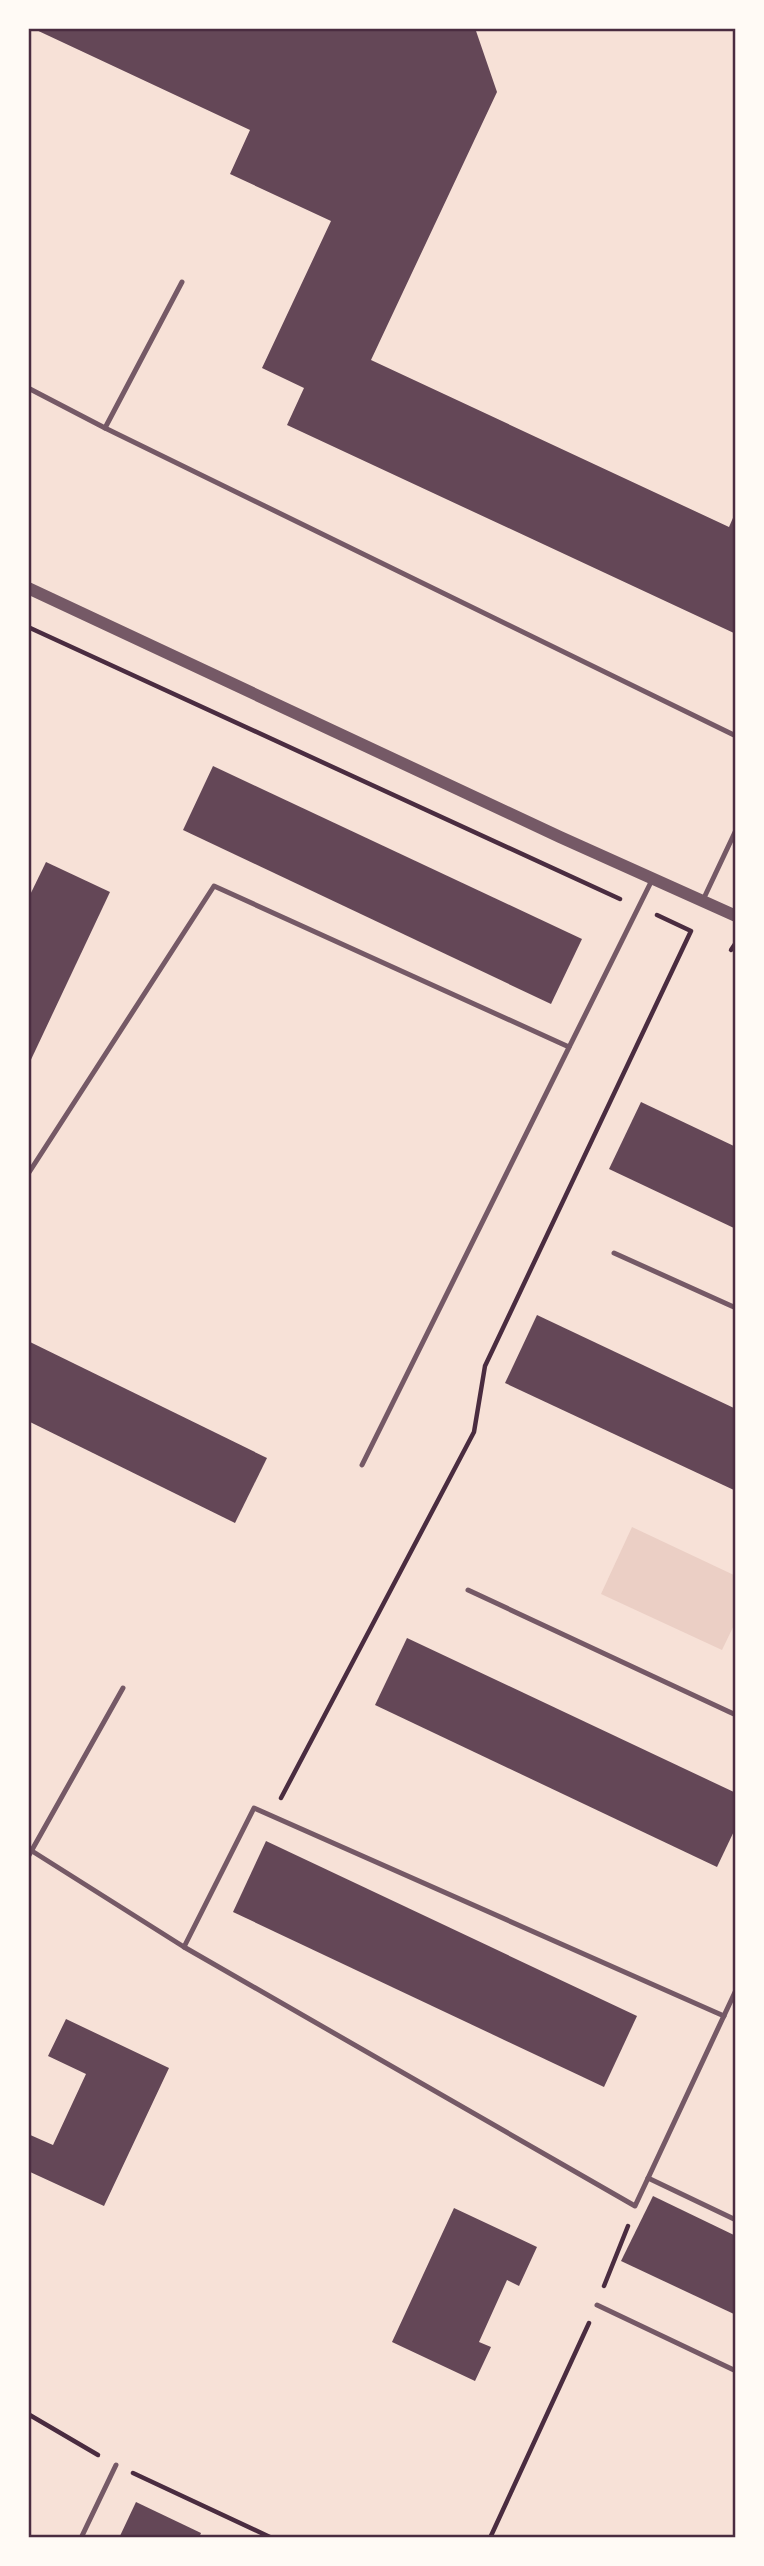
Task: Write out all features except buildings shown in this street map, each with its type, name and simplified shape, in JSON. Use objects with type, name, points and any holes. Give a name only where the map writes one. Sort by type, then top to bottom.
[{"type":"street","points":[[28,588],[736,916]]},
{"type":"lane","points":[[105,428],[182,282]]},
{"type":"lane","points":[[28,391],[30,388],[105,428],[736,736]]},
{"type":"lane","points":[[703,900],[736,830]]},
{"type":"lane","points":[[362,1465],[653,878]]},
{"type":"lane","points":[[28,1174],[214,886],[569,1047]]},
{"type":"lane","points":[[614,1253],[736,1308]]},
{"type":"lane","points":[[468,1590],[736,1715]]},
{"type":"lane","points":[[124,1688],[30,1854],[184,1947],[635,2206],[736,1990]]},
{"type":"lane","points":[[184,1947],[254,1808],[724,2016]]},
{"type":"lane","points":[[648,2178],[736,2220]]},
{"type":"lane","points":[[597,2305],[736,2371]]},
{"type":"lane","points":[[80,2538],[116,2465]]},
{"type":"path","points":[[28,626],[691,931],[485,1366],[474,1432],[273,1815]]},
{"type":"path","points":[[731,950],[735,944]]},
{"type":"path","points":[[490,2538],[597,2305],[635,2206]]},
{"type":"path","points":[[28,2414],[116,2465],[272,2538]]},
{"type":"shaded area","points":[[632,1527],[736,1576],[736,1621],[722,1650],[601,1594]]}]
